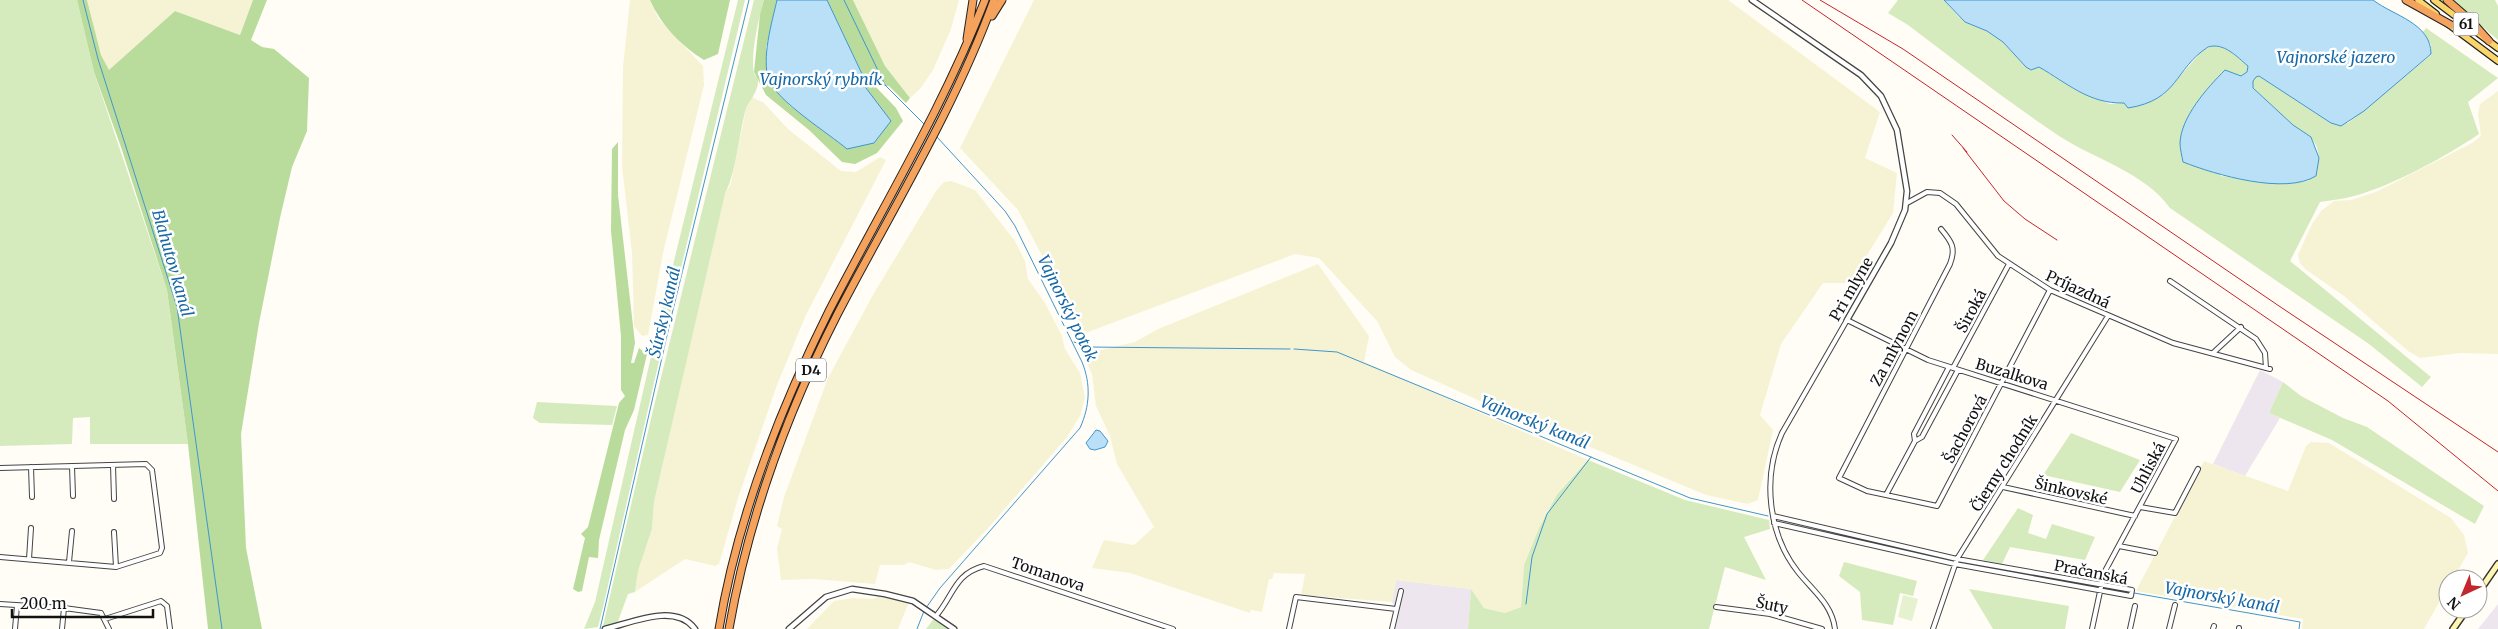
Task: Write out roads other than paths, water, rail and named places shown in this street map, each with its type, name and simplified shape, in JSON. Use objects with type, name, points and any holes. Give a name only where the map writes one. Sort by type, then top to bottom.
[{"type":"highway","points":[[966,44],[973,0]]},
{"type":"highway","name":"D4","points":[[719,629],[749,509],[786,405],[830,311],[924,134],[986,0]]},
{"type":"highway","name":"D4","points":[[728,629],[740,574],[758,512],[794,409],[838,315],[940,123],[994,0]]},
{"type":"highway","points":[[982,31],[1002,0]]},
{"type":"highway","points":[[2406,0],[2451,25]]},
{"type":"highway","points":[[2447,0],[2471,21],[2489,41]]},
{"type":"main road","name":"61","points":[[2418,0],[2498,61]]},
{"type":"main road","name":"61","points":[[2434,0],[2498,48]]},
{"type":"main road","points":[[2488,578],[2498,564]]},
{"type":"street","name":"Pri mlyne","points":[[1752,0],[1848,65],[1878,92],[1892,116],[1901,144],[1907,204],[1898,230],[1778,443],[1772,469],[1774,523],[1792,564],[1831,610],[1835,629]]},
{"type":"street","name":"Príjazdná","points":[[1907,204],[1927,192],[1946,196],[1956,204],[1988,246],[2009,264],[2050,290],[2174,343],[2213,352],[2268,369],[2262,347],[2241,327]]},
{"type":"street","name":"Za mlynom","points":[[1886,495],[1867,491],[1839,478],[1950,264],[1954,253],[1953,244],[1941,229]]},
{"type":"street","name":"Široká","points":[[1886,495],[1915,440],[1914,434],[1953,368],[2009,264]]},
{"type":"street","points":[[2170,281],[2241,327],[2213,352]]},
{"type":"street","name":"Šachorová","points":[[1886,495],[1937,506],[2050,290]]},
{"type":"street","name":"Čierny chodník","points":[[1933,629],[1957,559],[2108,316]]},
{"type":"street","name":"Buzalkova","points":[[1846,320],[1906,350],[1953,368],[2056,399],[2176,439]]},
{"type":"street","name":"Široká","points":[[1915,440],[1922,437],[1953,368]]},
{"type":"street","name":"Uhliská","points":[[2092,629],[2100,585],[2176,439]]},
{"type":"street","points":[[0,468],[146,464],[152,470],[162,548],[160,552],[116,567],[0,557]]},
{"type":"street","points":[[113,465],[114,499]]},
{"type":"street","points":[[72,466],[73,496]]},
{"type":"street","points":[[31,467],[32,497]]},
{"type":"street","name":"Uhliská","points":[[2140,506],[2175,513],[2198,469]]},
{"type":"street","name":"Šinkovské","points":[[2003,487],[2135,516]]},
{"type":"street","name":"Pračanská","points":[[1773,516],[1957,559],[2132,590],[2131,596],[1955,564],[1774,523]]},
{"type":"street","points":[[29,559],[31,528]]},
{"type":"street","points":[[69,562],[72,531]]},
{"type":"street","points":[[114,532],[116,567]]},
{"type":"street","points":[[2119,546],[2155,553]]},
{"type":"street","name":"Tomanova","points":[[936,616],[958,579],[973,569],[984,566],[1174,629]]},
{"type":"street","points":[[789,629],[826,597],[844,590],[885,594],[913,601],[929,610],[954,629]]},
{"type":"street","points":[[1392,629],[1402,591]]},
{"type":"street","points":[[1289,629],[1296,597],[1396,608]]},
{"type":"street","points":[[105,619],[161,601],[167,606],[170,629]]},
{"type":"street","points":[[0,604],[64,608],[101,613],[109,629]]},
{"type":"street","points":[[2168,629],[2175,604]]},
{"type":"street","points":[[15,629],[17,606]]},
{"type":"street","points":[[2130,629],[2134,606]]},
{"type":"street","name":"Šuty","points":[[1716,607],[1770,614],[1822,629]]},
{"type":"street","points":[[62,629],[64,608]]},
{"type":"street","points":[[605,629],[670,615],[684,619],[694,629]]},
{"type":"water","name":"Vajnorský rybník","points":[[777,0],[827,0],[863,76],[863,84],[891,121],[874,143],[847,149],[792,107],[774,88],[769,80],[766,62],[768,40]]},
{"type":"water","name":"Vajnorské jazero","points":[[1944,0],[2373,0],[2410,21],[2418,28],[2425,35],[2429,43],[2431,54],[2364,111],[2341,126],[2331,123],[2259,76],[2256,77],[2253,81],[2253,88],[2293,125],[2311,137],[2319,158],[2316,176],[2303,181],[2287,184],[2250,181],[2183,162],[2180,145],[2181,133],[2196,104],[2225,70],[2241,76],[2247,72],[2248,66],[2225,48],[2208,47],[2188,65],[2167,91],[2145,104],[2128,108],[2124,103],[2100,100],[2089,96],[2039,67],[2031,70],[2003,42],[1987,31],[1965,22]]},
{"type":"water","points":[[1096,430],[1100,431],[1108,441],[1105,447],[1095,450],[1090,449],[1086,443]]},
{"type":"waterway","name":"Blahutov kanál","points":[[83,0],[98,59],[177,307],[222,629]]},
{"type":"waterway","name":"Šúrsky kanál","points":[[600,629],[671,318],[749,0]]},
{"type":"waterway","name":"Vajnorský potok","points":[[844,0],[885,85],[925,125]]},
{"type":"waterway","name":"Vajnorský potok","points":[[926,608],[940,588],[1080,428],[1086,412],[1088,395],[1087,378],[1082,362],[1015,226],[1005,211],[937,137]]},
{"type":"waterway","name":"Vajnorský kanál","points":[[1074,342],[1088,347],[1290,349]]},
{"type":"waterway","name":"Vajnorský kanál","points":[[1294,349],[1337,352],[1690,498],[1768,516]]},
{"type":"waterway","points":[[1526,604],[1532,557],[1547,514],[1591,457]]},
{"type":"waterway","name":"Vajnorský kanál","points":[[2104,588],[2129,592]]},
{"type":"waterway","name":"Vajnorský kanál","points":[[2134,593],[2300,622],[2299,629]]},
{"type":"waterway","name":"Vajnorský potok","points":[[917,629],[924,611]]},
{"type":"railway","points":[[1802,0],[2388,401],[2498,491]]},
{"type":"railway","points":[[1820,0],[1903,49],[2279,306],[2498,452]]},
{"type":"railway","points":[[1952,135],[1967,152]]},
{"type":"railway","points":[[1963,148],[2004,201],[2025,219],[2057,240]]}]
